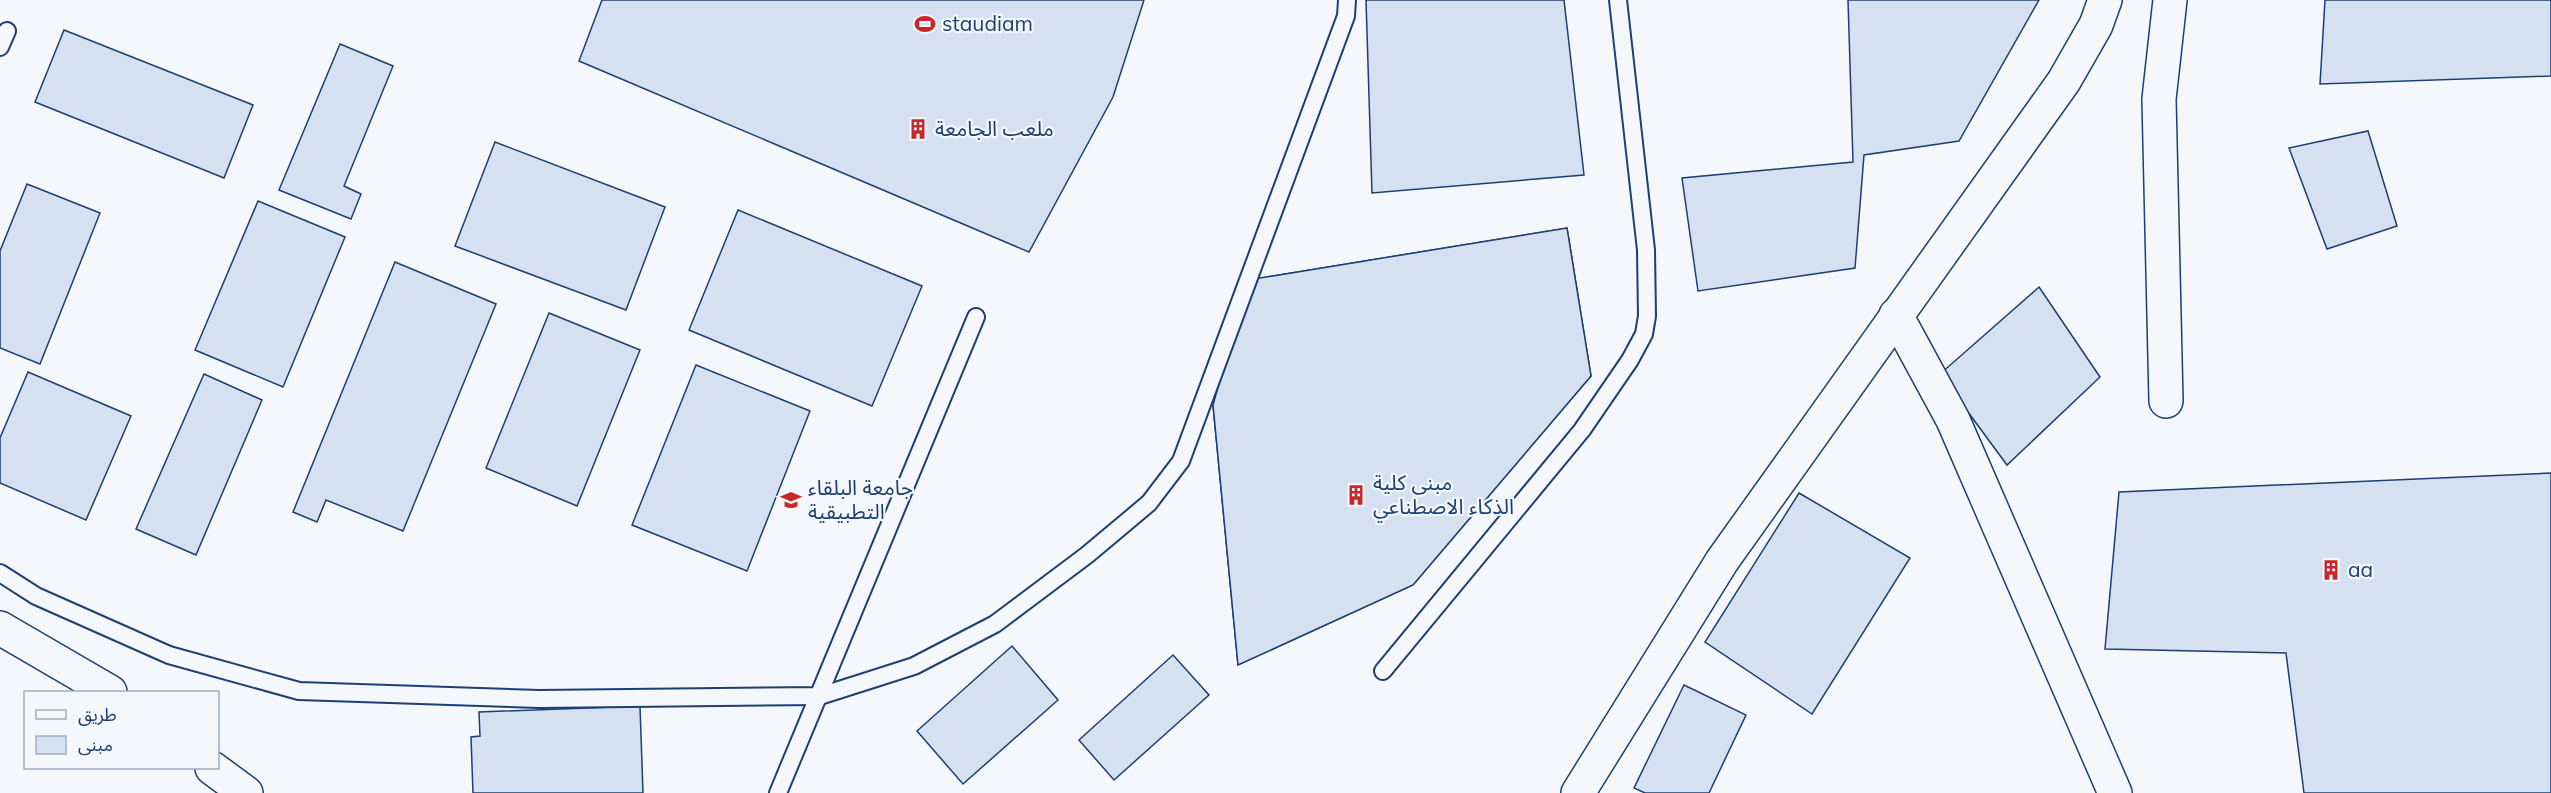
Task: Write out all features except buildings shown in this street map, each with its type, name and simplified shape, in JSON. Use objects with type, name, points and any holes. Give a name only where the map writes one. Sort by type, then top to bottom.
[{"type":"street","points":[[1578,793],[1722,561],[2064,81],[2096,26],[2105,0]]},
{"type":"street","points":[[2166,401],[2159,99],[2170,0]]},
{"type":"street","points":[[1896,315],[1953,420],[2115,793]]},
{"type":"street","points":[[0,628],[107,691]]},
{"type":"street","points":[[213,769],[246,793]]},
{"type":"lane","points":[[0,573],[36,596],[170,655],[299,691],[539,699],[820,696],[915,666],[995,624],[1088,555],[1149,503],[1181,461],[1346,16],[1347,0]]},
{"type":"lane","points":[[1383,671],[1582,430],[1630,360],[1644,334],[1647,316],[1646,250],[1618,0]]},
{"type":"lane","points":[[0,47],[7,31]]},
{"type":"lane","points":[[778,793],[976,317]]},
{"type":"place","name":"staudiam","points":[[925,24]]},
{"type":"place","name":"ملعب الجامعة","points":[[918,129]]},
{"type":"place","name":"مبنى كلية الذكاء الاصطناعي","points":[[1356,495]]},
{"type":"place","name":"جامعة البلقاء التطبيقية","points":[[791,500]]},
{"type":"place","name":"aa","points":[[2331,570]]}]
